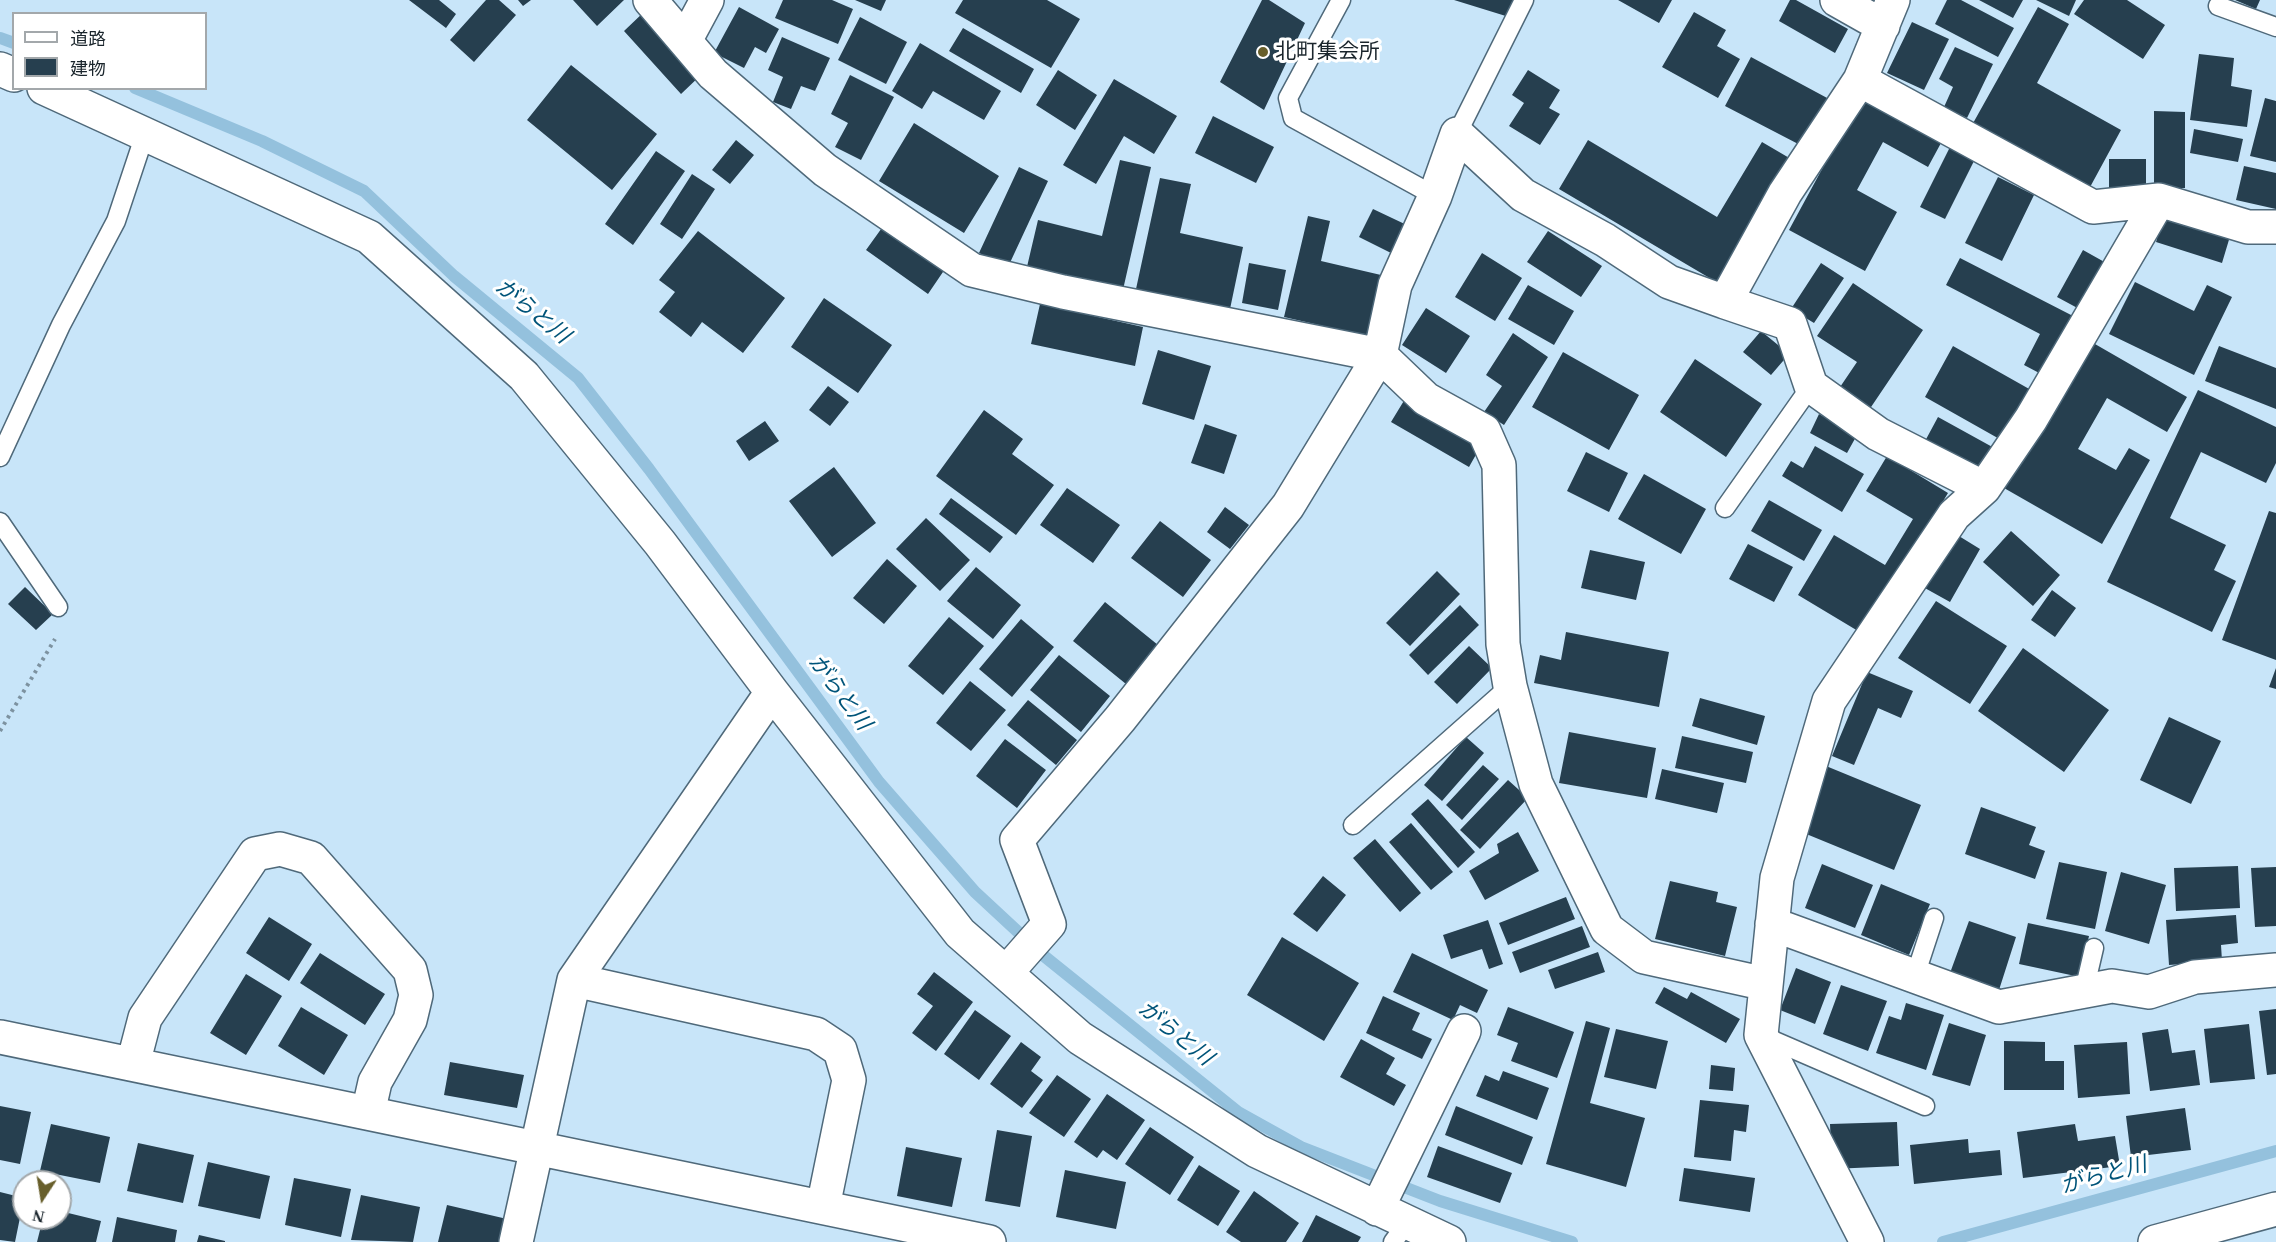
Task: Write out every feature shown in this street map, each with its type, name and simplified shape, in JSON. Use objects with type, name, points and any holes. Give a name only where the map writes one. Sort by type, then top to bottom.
[{"type":"street","points":[[651,0],[713,74],[825,170],[972,270],[1063,292],[1380,355],[1426,399],[1484,431],[1499,465],[1503,644],[1510,686],[1536,784],[1607,929],[1644,957],[1766,984]]},
{"type":"street","points":[[685,41],[707,0]]},
{"type":"street","points":[[1725,302],[1785,193],[1860,80],[1888,13],[1837,0]]},
{"type":"street","points":[[1860,80],[2093,207],[2159,200],[2248,226],[2276,227]]},
{"type":"street","points":[[48,90],[369,237],[524,376],[660,543],[772,692],[960,933],[1022,954],[1080,1038],[1257,1151],[1377,1209],[1400,1233],[1449,1242]]},
{"type":"street","points":[[1022,954],[1049,924],[1017,840],[1120,719],[1288,506],[1380,355],[1395,285],[1435,196],[1457,134],[1523,195],[1605,240],[1669,282],[1790,324],[1810,386],[1878,434],[1984,488]]},
{"type":"street","points":[[1864,1236],[1761,1035],[1777,878],[1829,701],[1954,515],[1984,488],[2031,419],[2159,200]]},
{"type":"street","points":[[516,1242],[574,980],[772,692]]},
{"type":"street","points":[[133,1064],[145,1018],[255,854],[280,849],[311,858],[410,970],[416,995],[410,1020],[375,1082],[368,1113]]},
{"type":"street","points":[[1772,924],[1999,1007],[2112,986],[2149,992],[2195,977],[2276,970]]},
{"type":"street","points":[[574,980],[816,1034],[840,1050],[849,1080],[823,1207]]},
{"type":"street","points":[[1377,1209],[1464,1031]]},
{"type":"street","points":[[0,1037],[989,1242]]},
{"type":"street","points":[[2155,1242],[2276,1209]]},
{"type":"lane","points":[[1341,0],[1288,98],[1293,118],[1435,196]]},
{"type":"lane","points":[[1457,134],[1524,0]]},
{"type":"lane","points":[[2218,6],[2276,27]]},
{"type":"lane","points":[[0,457],[61,325],[116,221],[145,134]]},
{"type":"lane","points":[[1725,508],[1810,386]]},
{"type":"lane","points":[[0,522],[58,607]]},
{"type":"lane","points":[[1353,825],[1510,686]]},
{"type":"lane","points":[[1915,976],[1934,918]]},
{"type":"lane","points":[[2084,991],[2094,948]]},
{"type":"lane","points":[[1761,1035],[1924,1106]]},
{"type":"path","points":[[0,731],[61,628],[58,607]]},
{"type":"building","points":[[409,0],[439,0],[456,14],[446,28]]},
{"type":"building","points":[[486,0],[499,0],[516,15],[474,62],[450,40]]},
{"type":"building","points":[[518,0],[531,0],[523,6]]},
{"type":"building","points":[[573,0],[624,0],[597,26]]},
{"type":"building","points":[[783,0],[832,0],[853,9],[838,44],[775,18]]},
{"type":"building","points":[[855,0],[886,0],[881,11]]},
{"type":"building","points":[[963,0],[1047,0],[1080,19],[1051,68],[955,13]]},
{"type":"building","name":"北町集会所","points":[[1262,0],[1269,0],[1305,23],[1264,110],[1220,82]]},
{"type":"building","points":[[1454,0],[1514,0],[1509,17]]},
{"type":"building","points":[[1618,0],[1672,0],[1659,23]]},
{"type":"building","points":[[1790,0],[1796,0],[1848,29],[1835,53],[1779,21]]},
{"type":"building","points":[[1947,0],[1961,0],[2014,28],[1998,57],[1935,24]]},
{"type":"building","points":[[1979,0],[2023,0],[2013,18]]},
{"type":"building","points":[[2036,0],[2076,0],[2069,16]]},
{"type":"building","points":[[2084,0],[2127,0],[2165,25],[2143,59],[2074,14]]},
{"type":"building","points":[[2235,0],[2260,0],[2256,9]]},
{"type":"building","points":[[739,7],[779,29],[766,53],[755,47],[744,68],[714,53]]},
{"type":"building","points":[[2038,7],[2069,24],[2037,83],[2121,130],[2089,189],[1972,125]]},
{"type":"building","points":[[645,11],[702,74],[681,94],[624,31]]},
{"type":"building","points":[[1694,12],[1726,30],[1717,46],[1740,59],[1718,98],[1662,67]]},
{"type":"building","points":[[860,17],[907,42],[886,84],[838,60]]},
{"type":"building","points":[[1912,22],[1949,39],[1924,90],[1887,73]]},
{"type":"building","points":[[963,28],[1034,69],[1021,93],[949,51]]},
{"type":"building","points":[[782,37],[830,58],[815,91],[801,86],[791,109],[773,102],[783,77],[768,70]]},
{"type":"building","points":[[920,43],[1001,91],[984,120],[933,91],[922,109],[892,91]]},
{"type":"building","points":[[1955,47],[1993,64],[1967,118],[1944,107],[1953,87],[1939,79]]},
{"type":"building","points":[[2199,54],[2234,58],[2231,86],[2252,90],[2247,127],[2190,120]]},
{"type":"building","points":[[1751,57],[1829,99],[1804,147],[1725,106]]},
{"type":"building","points":[[571,65],[657,134],[612,190],[527,120]]},
{"type":"building","points":[[1058,70],[1097,95],[1075,130],[1036,105]]},
{"type":"building","points":[[1528,70],[1560,90],[1549,108],[1560,114],[1540,145],[1509,126],[1524,103],[1512,95]]},
{"type":"building","points":[[850,75],[894,97],[861,160],[835,147],[848,123],[831,114]]},
{"type":"building","points":[[1114,79],[1177,116],[1154,154],[1124,136],[1096,184],[1063,165]]},
{"type":"building","points":[[2265,98],[2276,101],[2276,162],[2250,156]]},
{"type":"building","points":[[1860,99],[1941,143],[1928,167],[1883,142],[1857,190],[1897,212],[1865,271],[1789,230]]},
{"type":"building","points":[[2154,111],[2185,112],[2185,188],[2154,188]]},
{"type":"building","points":[[1213,116],[1274,147],[1256,183],[1195,153]]},
{"type":"building","points":[[914,123],[999,176],[964,233],[879,181]]},
{"type":"building","points":[[2194,129],[2243,139],[2238,162],[2190,153]]},
{"type":"building","points":[[736,140],[754,155],[730,184],[712,170]]},
{"type":"building","points":[[1588,140],[1717,217],[1762,142],[1791,159],[1718,283],[1559,189]]},
{"type":"building","points":[[1950,147],[1975,159],[1945,219],[1920,207]]},
{"type":"building","points":[[656,151],[685,171],[633,245],[605,224]]},
{"type":"building","points":[[2109,159],[2146,159],[2146,188],[2109,188]]},
{"type":"building","points":[[1120,160],[1151,167],[1122,294],[1026,271],[1038,220],[1102,236]]},
{"type":"building","points":[[2244,166],[2276,173],[2276,209],[2236,200]]},
{"type":"building","points":[[1019,167],[1048,181],[1008,267],[979,253]]},
{"type":"building","points":[[692,174],[715,189],[682,239],[660,224]]},
{"type":"building","points":[[1998,177],[2034,195],[2002,261],[1965,243]]},
{"type":"building","points":[[1160,178],[1191,184],[1180,233],[1243,247],[1230,309],[1136,289]]},
{"type":"building","points":[[1373,209],[1411,227],[1397,256],[1359,237]]},
{"type":"building","points":[[2165,212],[2231,233],[2222,263],[2156,242]]},
{"type":"building","points":[[1308,216],[1330,221],[1321,261],[1381,275],[1367,336],[1284,317]]},
{"type":"building","points":[[884,225],[945,269],[928,294],[866,250]]},
{"type":"building","points":[[698,231],[785,298],[743,353],[702,322],[691,337],[659,312],[675,292],[659,280]]},
{"type":"building","points":[[1548,231],[1602,266],[1581,297],[1527,262]]},
{"type":"building","points":[[2083,250],[2108,264],[2083,311],[2057,297]]},
{"type":"building","points":[[1482,253],[1522,278],[1495,321],[1455,297]]},
{"type":"building","points":[[1960,258],[2073,316],[2043,375],[2024,365],[2040,334],[1946,285]]},
{"type":"building","points":[[1249,263],[1286,270],[1278,310],[1242,303]]},
{"type":"building","points":[[1821,263],[1844,278],[1814,323],[1791,309]]},
{"type":"building","points":[[2135,282],[2194,311],[2207,285],[2232,297],[2194,375],[2109,334]]},
{"type":"building","points":[[1853,283],[1923,330],[1867,413],[1836,393],[1857,362],[1817,336]]},
{"type":"building","points":[[1528,285],[1574,311],[1554,345],[1508,319]]},
{"type":"building","points":[[824,298],[892,345],[858,393],[791,347]]},
{"type":"building","points":[[1040,304],[1143,327],[1135,366],[1031,344]]},
{"type":"building","points":[[1426,308],[1470,336],[1446,373],[1402,345]]},
{"type":"building","points":[[1761,331],[1789,354],[1771,375],[1743,352]]},
{"type":"building","points":[[1513,333],[1548,357],[1504,425],[1484,412],[1502,386],[1486,375]]},
{"type":"building","points":[[2088,340],[2187,397],[2167,432],[2107,398],[2078,449],[2116,470],[2129,448],[2150,460],[2102,544],[2004,488]]},
{"type":"building","points":[[1953,346],[2031,390],[2003,441],[1925,397]]},
{"type":"building","points":[[2219,346],[2276,368],[2276,409],[2205,381]]},
{"type":"building","points":[[1158,350],[1211,366],[1194,420],[1142,404]]},
{"type":"building","points":[[1563,352],[1639,395],[1609,450],[1532,407]]},
{"type":"building","points":[[1695,359],[1762,404],[1726,457],[1660,412]]},
{"type":"building","points":[[828,386],[849,402],[830,426],[809,410]]},
{"type":"building","points":[[2198,390],[2276,427],[2276,463],[2266,483],[2201,452],[2170,518],[2226,545],[2214,570],[2236,581],[2212,632],[2107,582]]},
{"type":"building","points":[[1405,399],[1482,444],[1469,467],[1391,422]]},
{"type":"building","points":[[984,410],[1023,439],[1012,454],[1054,485],[1016,535],[936,476]]},
{"type":"building","points":[[1819,414],[1857,435],[1847,453],[1810,433]]},
{"type":"building","points":[[1938,417],[1996,449],[1983,474],[1924,443]]},
{"type":"building","points":[[765,421],[779,441],[749,461],[736,441]]},
{"type":"building","points":[[1205,424],[1237,435],[1224,474],[1191,463]]},
{"type":"building","points":[[1815,446],[1864,474],[1842,512],[1782,476],[1791,461],[1803,468]]},
{"type":"building","points":[[1586,452],[1628,473],[1609,512],[1567,491]]},
{"type":"building","points":[[1887,456],[1948,493],[1863,634],[1798,595],[1834,535],[1885,565],[1913,519],[1866,491]]},
{"type":"building","points":[[834,467],[876,523],[832,557],[789,501]]},
{"type":"building","points":[[1644,474],[1706,509],[1681,554],[1618,519]]},
{"type":"building","points":[[1067,488],[1120,525],[1093,563],[1040,525]]},
{"type":"building","points":[[951,498],[1003,537],[990,553],[939,514]]},
{"type":"building","points":[[1769,500],[1822,530],[1804,561],[1751,531]]},
{"type":"building","points":[[1225,507],[1249,525],[1230,549],[1207,532]]},
{"type":"building","points":[[2269,511],[2276,513],[2276,660],[2222,640]]},
{"type":"building","points":[[926,518],[970,560],[940,591],[896,549]]},
{"type":"building","points":[[1160,521],[1211,560],[1183,597],[1131,558]]},
{"type":"building","points":[[2011,531],[2060,575],[2033,606],[1983,562]]},
{"type":"building","points":[[1954,533],[1980,549],[1950,602],[1923,587]]},
{"type":"building","points":[[1748,544],[1793,567],[1774,602],[1729,579]]},
{"type":"building","points":[[1590,550],[1645,562],[1636,600],[1581,588]]},
{"type":"building","points":[[887,559],[917,586],[884,624],[853,598]]},
{"type":"building","points":[[976,567],[1021,605],[993,639],[947,601]]},
{"type":"building","points":[[1437,571],[1460,594],[1410,646],[1386,623]]},
{"type":"building","points":[[25,587],[53,614],[36,630],[8,604]]},
{"type":"building","points":[[2052,590],[2076,608],[2055,637],[2031,620]]},
{"type":"building","points":[[1936,601],[2007,646],[1970,704],[1898,658]]},
{"type":"building","points":[[1105,602],[1158,645],[1126,684],[1073,641]]},
{"type":"building","points":[[1460,605],[1479,625],[1428,675],[1409,655]]},
{"type":"building","points":[[949,617],[984,646],[943,695],[908,666]]},
{"type":"building","points":[[1021,619],[1054,647],[1012,697],[979,669]]},
{"type":"building","points":[[1566,632],[1669,652],[1659,707],[1534,683],[1540,655],[1561,660]]},
{"type":"building","points":[[1469,646],[1492,668],[1457,704],[1434,682]]},
{"type":"building","points":[[2023,648],[2109,710],[2064,772],[1978,711]]},
{"type":"building","points":[[1059,655],[1110,696],[1081,732],[1030,690]]},
{"type":"building","points":[[2276,668],[2276,689],[2269,687]]},
{"type":"building","points":[[1867,672],[1913,691],[1901,718],[1878,708],[1854,765],[1832,756]]},
{"type":"building","points":[[970,681],[1006,710],[971,751],[936,723]]},
{"type":"building","points":[[1700,698],[1765,716],[1757,745],[1692,726]]},
{"type":"building","points":[[1028,700],[1077,740],[1056,765],[1007,725]]},
{"type":"building","points":[[2169,717],[2221,741],[2191,804],[2140,780]]},
{"type":"building","points":[[1569,732],[1656,748],[1647,798],[1559,783]]},
{"type":"building","points":[[1682,736],[1753,752],[1746,783],[1675,768]]},
{"type":"building","points":[[1466,737],[1484,753],[1442,801],[1424,785]]},
{"type":"building","points":[[1005,739],[1046,770],[1017,808],[976,776]]},
{"type":"building","points":[[1483,765],[1499,779],[1462,820],[1446,805]]},
{"type":"building","points":[[1826,766],[1921,805],[1894,870],[1799,831]]},
{"type":"building","points":[[1662,769],[1724,783],[1717,813],[1655,799]]},
{"type":"building","points":[[1508,780],[1528,798],[1480,849],[1460,830]]},
{"type":"building","points":[[1428,799],[1475,852],[1458,868],[1411,814]]},
{"type":"building","points":[[1981,807],[2036,827],[2029,845],[2045,851],[2035,879],[1965,854]]},
{"type":"building","points":[[1411,823],[1453,872],[1431,890],[1389,842]]},
{"type":"building","points":[[1518,832],[1539,871],[1485,900],[1469,871],[1499,853],[1497,844]]},
{"type":"building","points":[[1375,839],[1421,893],[1400,912],[1353,858]]},
{"type":"building","points":[[2059,862],[2107,872],[2095,929],[2046,919]]},
{"type":"building","points":[[1822,864],[1873,885],[1855,928],[1805,908]]},
{"type":"building","points":[[2238,866],[2240,908],[2176,911],[2174,868]]},
{"type":"building","points":[[2276,867],[2276,926],[2255,927],[2251,868]]},
{"type":"building","points":[[2121,872],[2166,885],[2149,944],[2105,931]]},
{"type":"building","points":[[1323,876],[1346,895],[1317,932],[1293,914]]},
{"type":"building","points":[[1670,881],[1718,892],[1716,902],[1737,907],[1725,956],[1655,939]]},
{"type":"building","points":[[1881,884],[1930,904],[1909,955],[1861,935]]},
{"type":"building","points":[[1566,897],[1575,919],[1508,945],[1499,923]]},
{"type":"building","points":[[2236,915],[2238,943],[2221,945],[2222,961],[2169,965],[2166,920]]},
{"type":"building","points":[[269,917],[312,944],[289,981],[246,953]]},
{"type":"building","points":[[1488,920],[1503,964],[1489,969],[1482,949],[1451,959],[1443,935]]},
{"type":"building","points":[[1969,921],[2016,937],[1999,990],[1950,973]]},
{"type":"building","points":[[2028,923],[2089,936],[2080,977],[2019,964]]},
{"type":"building","points":[[1582,926],[1590,947],[1520,973],[1512,952]]},
{"type":"building","points":[[1282,937],[1359,983],[1324,1041],[1247,995]]},
{"type":"building","points":[[1598,952],[1605,972],[1555,989],[1548,970]]},
{"type":"building","points":[[320,953],[385,994],[365,1025],[300,983]]},
{"type":"building","points":[[1412,953],[1488,990],[1477,1013],[1460,1005],[1453,1020],[1393,992]]},
{"type":"building","points":[[1796,968],[1831,982],[1815,1024],[1780,1010]]},
{"type":"building","points":[[934,972],[973,1002],[936,1051],[912,1033],[933,1006],[917,994]]},
{"type":"building","points":[[246,974],[282,996],[246,1055],[210,1033]]},
{"type":"building","points":[[1841,985],[1887,1001],[1868,1051],[1823,1034]]},
{"type":"building","points":[[1664,987],[1687,999],[1691,992],[1740,1019],[1726,1043],[1655,1003]]},
{"type":"building","points":[[1383,996],[1420,1013],[1412,1030],[1432,1039],[1422,1059],[1366,1033]]},
{"type":"building","points":[[1906,1003],[1944,1015],[1926,1070],[1876,1053],[1889,1016],[1901,1020]]},
{"type":"building","points":[[301,1007],[348,1035],[324,1075],[278,1046]]},
{"type":"building","points":[[1508,1007],[1574,1032],[1557,1078],[1511,1061],[1518,1043],[1497,1035]]},
{"type":"building","points":[[2276,1009],[2276,1074],[2267,1075],[2259,1011]]},
{"type":"building","points":[[975,1010],[1011,1036],[979,1080],[944,1054]]},
{"type":"building","points":[[1586,1021],[1610,1028],[1590,1103],[1645,1118],[1626,1187],[1546,1164]]},
{"type":"building","points":[[1949,1023],[1986,1035],[1970,1086],[1932,1075]]},
{"type":"building","points":[[2249,1024],[2255,1079],[2210,1083],[2204,1029]]},
{"type":"building","points":[[1616,1029],[1668,1041],[1656,1089],[1604,1077]]},
{"type":"building","points":[[2168,1029],[2172,1053],[2195,1050],[2200,1085],[2150,1091],[2142,1033]]},
{"type":"building","points":[[1361,1039],[1395,1058],[1386,1074],[1406,1085],[1394,1106],[1340,1077]]},
{"type":"building","points":[[2004,1041],[2045,1042],[2045,1061],[2064,1061],[2064,1090],[2004,1090]]},
{"type":"building","points":[[1021,1042],[1041,1057],[1031,1071],[1043,1080],[1022,1108],[990,1084]]},
{"type":"building","points":[[2127,1042],[2130,1094],[2078,1098],[2074,1045]]},
{"type":"building","points":[[450,1062],[524,1075],[517,1108],[444,1095]]},
{"type":"building","points":[[1711,1065],[1735,1068],[1733,1091],[1709,1089]]},
{"type":"building","points":[[1503,1071],[1549,1088],[1537,1120],[1476,1096],[1485,1075],[1499,1081]]},
{"type":"building","points":[[1057,1075],[1091,1099],[1064,1137],[1029,1113]]},
{"type":"building","points":[[1107,1094],[1145,1120],[1117,1160],[1103,1150],[1097,1158],[1074,1142]]},
{"type":"building","points":[[1700,1100],[1749,1105],[1746,1132],[1734,1130],[1731,1161],[1694,1157]]},
{"type":"building","points":[[0,1106],[31,1112],[20,1164],[0,1160]]},
{"type":"building","points":[[1456,1106],[1533,1137],[1522,1165],[1445,1135]]},
{"type":"building","points":[[2185,1108],[2191,1150],[2131,1157],[2126,1116]]},
{"type":"building","points":[[1897,1122],[1899,1166],[1832,1169],[1830,1124]]},
{"type":"building","points":[[51,1124],[110,1137],[100,1183],[72,1177],[72,1170],[40,1170]]},
{"type":"building","points":[[2075,1124],[2078,1141],[2115,1136],[2120,1166],[2023,1178],[2017,1132]]},
{"type":"building","points":[[1150,1127],[1194,1157],[1170,1195],[1125,1164]]},
{"type":"building","points":[[997,1130],[1032,1136],[1020,1207],[985,1201]]},
{"type":"building","points":[[1968,1139],[1969,1153],[2000,1150],[2002,1175],[1914,1184],[1910,1145]]},
{"type":"building","points":[[138,1143],[194,1155],[183,1203],[127,1191]]},
{"type":"building","points":[[1438,1146],[1512,1173],[1500,1203],[1427,1177]]},
{"type":"building","points":[[906,1147],[962,1158],[952,1207],[897,1196]]},
{"type":"building","points":[[208,1162],[270,1176],[260,1219],[198,1206]]},
{"type":"building","points":[[1199,1165],[1240,1191],[1218,1226],[1177,1200]]},
{"type":"building","points":[[1684,1168],[1755,1178],[1750,1212],[1679,1201]]},
{"type":"building","points":[[1065,1170],[1126,1182],[1116,1229],[1056,1217]]},
{"type":"building","points":[[294,1178],[351,1189],[341,1237],[285,1225]]},
{"type":"building","points":[[1254,1191],[1299,1223],[1286,1242],[1241,1242],[1226,1232]]},
{"type":"building","points":[[0,1192],[12,1195],[12,1230],[17,1230],[15,1242],[0,1240]]},
{"type":"building","points":[[361,1195],[420,1207],[413,1242],[351,1240]]},
{"type":"building","points":[[447,1205],[507,1219],[501,1242],[438,1242]]},
{"type":"building","points":[[72,1214],[101,1221],[96,1242],[37,1242],[40,1230],[72,1230]]},
{"type":"building","points":[[1316,1215],[1361,1237],[1358,1242],[1302,1242]]},
{"type":"building","points":[[117,1217],[177,1230],[175,1242],[112,1242]]},
{"type":"building","points":[[199,1235],[225,1241],[225,1242],[197,1242]]},
{"type":"waterway","name":"がらと川","points":[[0,38],[12,42]]},
{"type":"waterway","name":"がらと川","points":[[140,90],[262,141],[364,191],[454,276],[578,378],[649,469],[879,782],[975,892],[1044,956],[1238,1112],[1301,1147],[1440,1201],[1572,1242]]},
{"type":"waterway","name":"がらと川","points":[[1943,1242],[2276,1151]]},
{"type":"place","name":"北町集会所","points":[[1263,52]]}]
